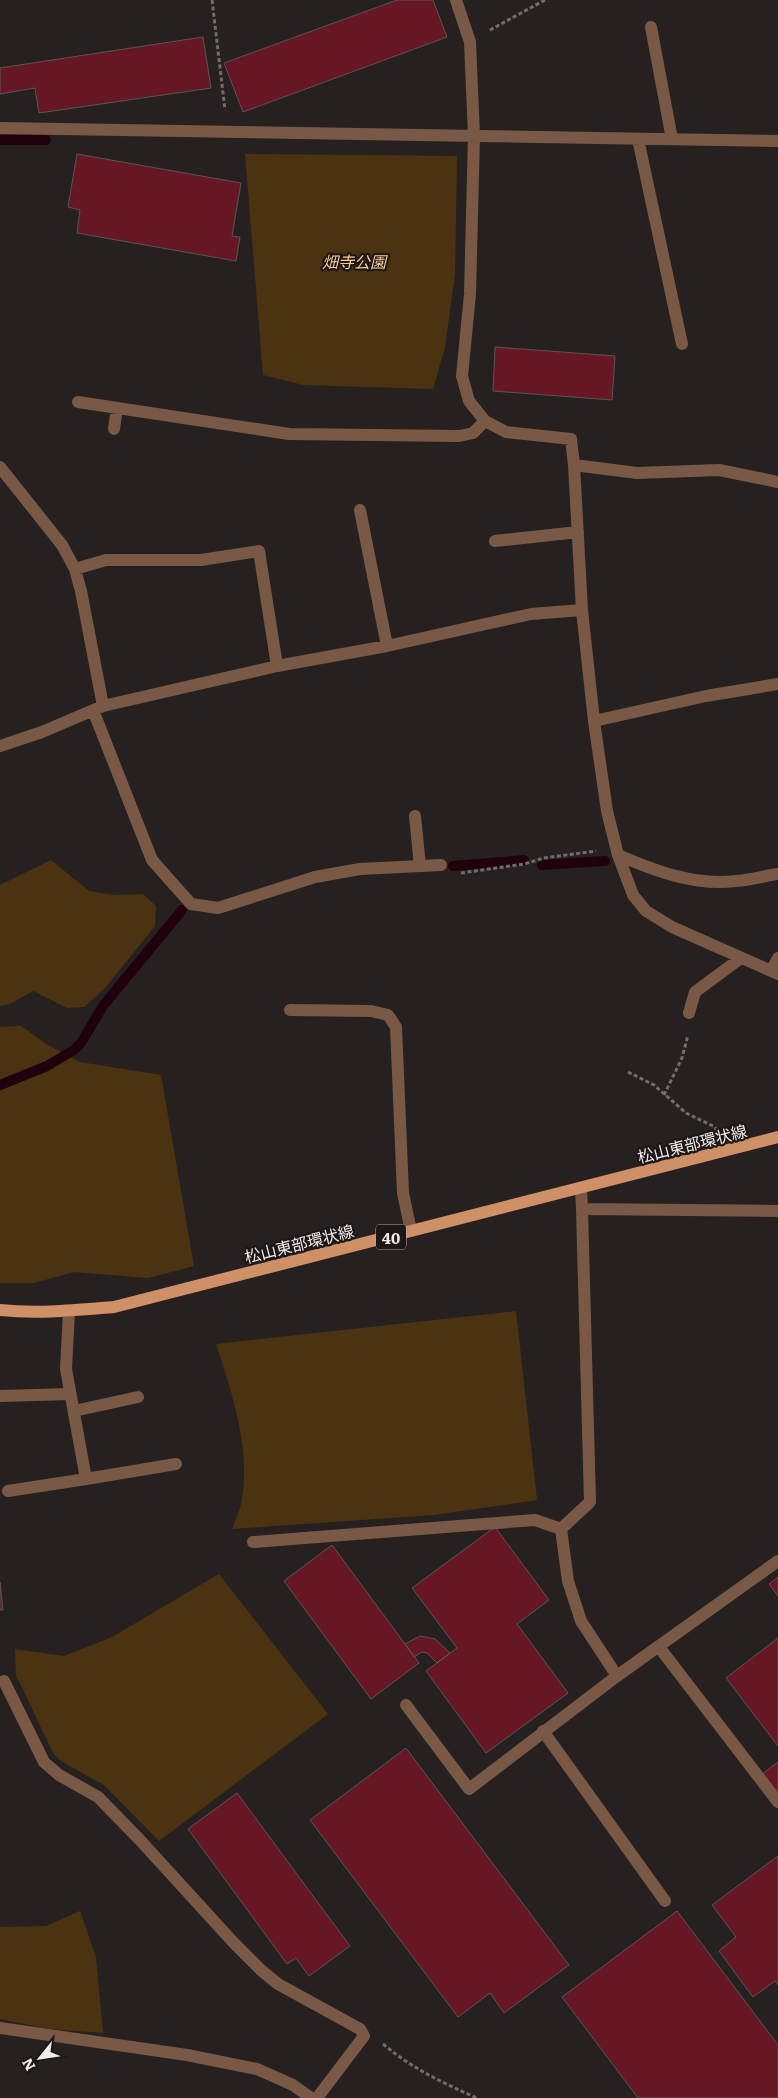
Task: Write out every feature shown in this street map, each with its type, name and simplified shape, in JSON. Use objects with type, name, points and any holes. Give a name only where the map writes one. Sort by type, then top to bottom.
[{"type":"main road","name":"松山東部環状線","points":[[0,1310],[16,1312],[69,1311],[114,1307],[778,1137]]},
{"type":"street","points":[[456,0],[470,42],[474,136],[470,294],[462,376],[469,401],[486,421],[506,432],[571,439],[582,610],[594,721],[607,811],[618,855],[633,895],[646,912],[672,927],[774,973],[778,958]]},
{"type":"street","points":[[651,27],[672,139]]},
{"type":"street","points":[[0,128],[778,141]]},
{"type":"street","points":[[638,139],[682,344]]},
{"type":"street","points":[[78,402],[289,434],[459,436],[472,433],[486,421]]},
{"type":"street","points":[[114,429],[117,408]]},
{"type":"street","points":[[574,465],[638,473],[719,470],[778,482]]},
{"type":"street","points":[[0,467],[62,545],[75,569],[81,591],[98,708],[152,860],[191,904],[218,908],[315,877],[360,869],[442,865]]},
{"type":"street","points":[[360,510],[386,646]]},
{"type":"street","points":[[495,541],[578,532]]},
{"type":"street","points":[[75,569],[106,560],[201,560],[259,552],[277,666]]},
{"type":"street","points":[[0,746],[42,732],[98,708],[277,666],[386,646],[530,614],[582,610]]},
{"type":"street","points":[[594,721],[706,696],[778,684]]},
{"type":"street","points":[[415,816],[420,866]]},
{"type":"street","points":[[618,855],[660,872],[694,880],[735,882],[778,874]]},
{"type":"street","points":[[689,1013],[695,992],[741,958]]},
{"type":"street","points":[[290,1010],[371,1011],[388,1015],[396,1027],[403,1193],[411,1231]]},
{"type":"street","points":[[561,1529],[590,1502],[581,1188]]},
{"type":"street","points":[[582,1209],[778,1211]]},
{"type":"street","points":[[69,1311],[66,1369],[86,1479]]},
{"type":"street","points":[[0,1396],[70,1394]]},
{"type":"street","points":[[74,1411],[138,1397]]},
{"type":"street","points":[[8,1491],[176,1464]]},
{"type":"street","points":[[253,1542],[535,1520],[561,1529]]},
{"type":"street","points":[[561,1529],[568,1581],[580,1621],[617,1676]]},
{"type":"street","points":[[406,1705],[469,1789],[617,1676],[778,1561]]},
{"type":"street","points":[[659,1647],[778,1802]]},
{"type":"street","points":[[4,1681],[44,1762],[59,1774],[98,1796],[262,1971],[278,1984],[360,2029],[364,2036],[317,2098]]},
{"type":"street","points":[[544,1731],[665,1901]]},
{"type":"street","points":[[0,2028],[187,2055],[257,2069],[293,2086],[311,2098]]},
{"type":"path","points":[[212,0],[227,131]]},
{"type":"path","points":[[470,42],[545,0]]},
{"type":"path","points":[[442,865],[455,873],[524,864],[544,858],[603,850],[618,855]]},
{"type":"path","points":[[664,1095],[682,1058],[688,1037],[689,1013]]},
{"type":"path","points":[[628,1072],[654,1086],[686,1113],[715,1127],[726,1150]]},
{"type":"path","points":[[364,2036],[375,2037],[398,2056],[431,2078],[478,2098]]},
{"type":"green space","name":"畑寺公園","points":[[245,154],[457,156],[455,274],[445,347],[433,389],[303,385],[263,375]]},
{"type":"green space","points":[[51,860],[89,891],[114,895],[143,894],[156,906],[155,926],[105,988],[84,1007],[67,1008],[33,991],[10,1004],[0,1006],[0,885]]},
{"type":"green space","points":[[21,1026],[48,1045],[80,1062],[161,1075],[194,1266],[148,1278],[74,1272],[34,1283],[0,1283],[0,1027]]},
{"type":"green space","points":[[516,1311],[537,1500],[434,1515],[232,1529],[241,1504],[244,1464],[239,1422],[216,1344]]},
{"type":"green space","points":[[219,1574],[328,1714],[159,1841],[104,1785],[61,1761],[53,1753],[16,1675],[15,1649],[64,1656],[112,1637]]},
{"type":"green space","points":[[80,1911],[96,1957],[103,2033],[50,2029],[0,2019],[0,1927],[46,1926]]},
{"type":"building","points":[[397,0],[433,0],[447,37],[243,112],[224,63]]},
{"type":"building","points":[[203,37],[211,88],[39,113],[35,88],[0,94],[0,68]]},
{"type":"building","points":[[77,154],[241,183],[232,236],[240,237],[236,261],[77,233],[80,210],[68,207]]},
{"type":"building","points":[[495,347],[615,356],[612,400],[493,391]]},
{"type":"building","points":[[495,1527],[549,1600],[517,1624],[568,1693],[486,1753],[426,1671],[457,1648],[412,1588]]},
{"type":"building","points":[[332,1545],[419,1663],[371,1699],[284,1581]]},
{"type":"building","points":[[778,1577],[778,1596],[769,1584]]},
{"type":"building","points":[[0,1582],[3,1610],[0,1610]]},
{"type":"building","points":[[420,1636],[435,1639],[450,1653],[437,1663],[427,1653],[422,1652],[414,1657],[405,1644]]},
{"type":"building","points":[[778,1638],[778,1746],[726,1678]]},
{"type":"building","points":[[406,1748],[569,1965],[504,2013],[490,1993],[458,2017],[310,1820]]},
{"type":"building","points":[[778,1762],[778,1799],[760,1776]]},
{"type":"building","points":[[237,1793],[350,1946],[309,1976],[296,1958],[287,1964],[188,1829]]},
{"type":"building","points":[[778,1856],[778,1985],[775,1981],[753,1997],[719,1951],[736,1937],[712,1905]]},
{"type":"building","points":[[677,1911],[778,2045],[778,2098],[638,2098],[562,1997]]},
{"type":"waterway","points":[[0,140],[46,140]]},
{"type":"waterway","points":[[453,866],[524,860]]},
{"type":"waterway","points":[[542,865],[605,861]]},
{"type":"waterway","points":[[0,1085],[47,1066],[74,1050],[81,1043],[103,1006],[182,910]]}]
